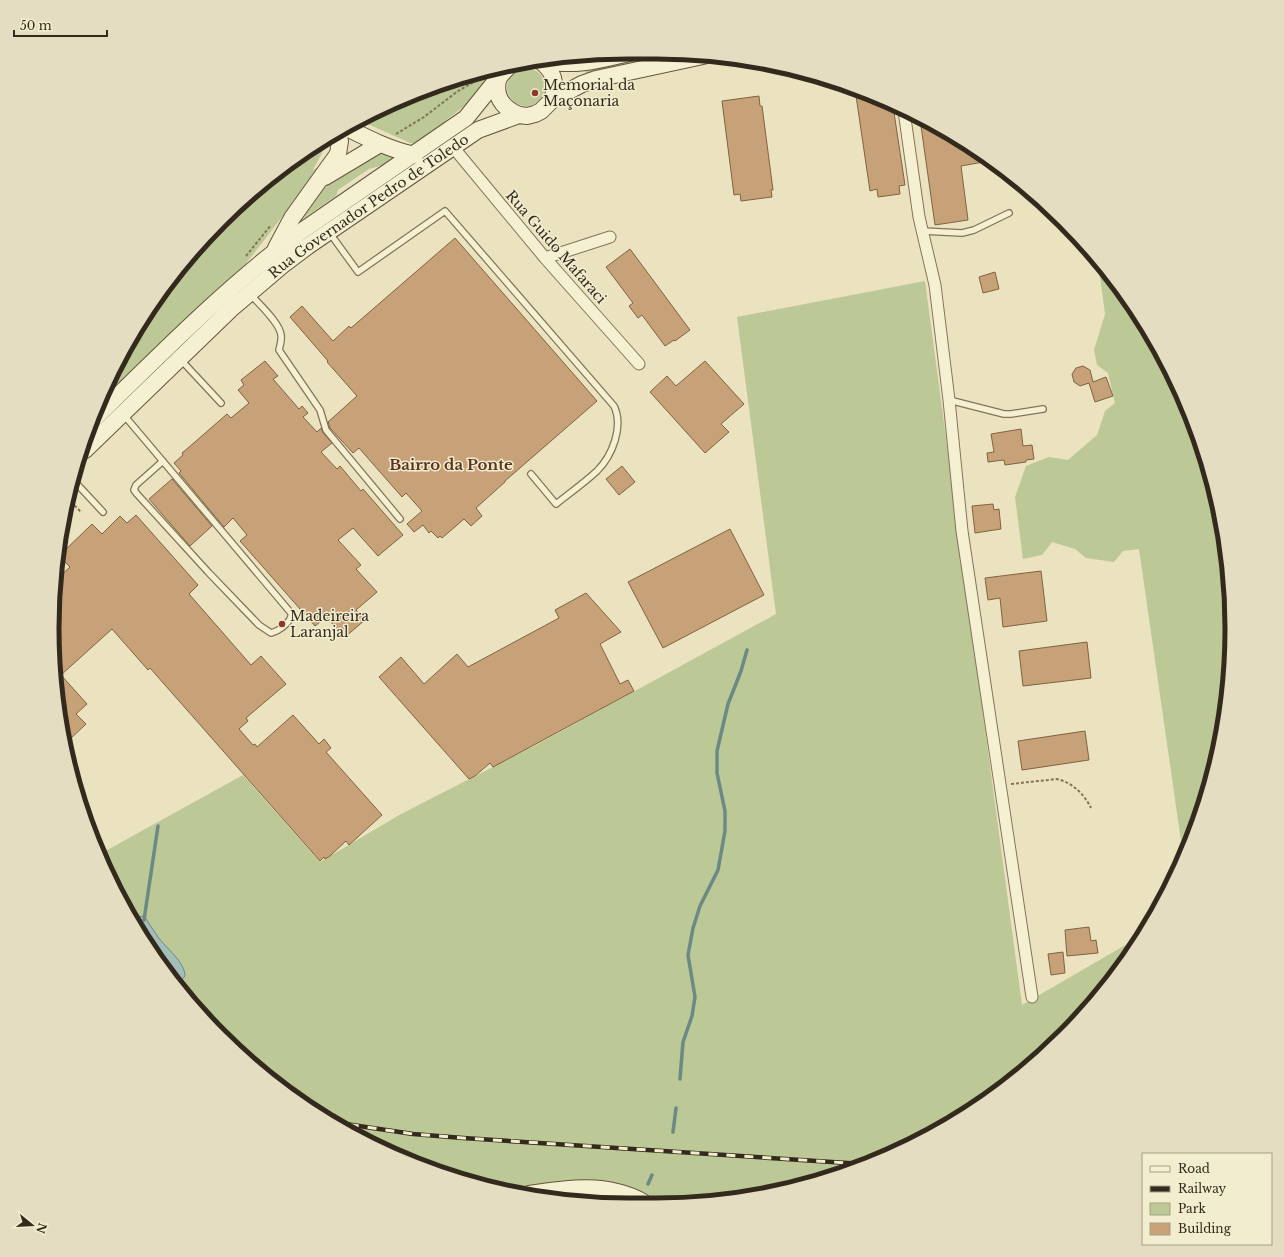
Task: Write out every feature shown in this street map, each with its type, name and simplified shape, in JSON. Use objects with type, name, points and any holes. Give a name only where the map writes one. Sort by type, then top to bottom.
[{"type":"main road","points":[[562,63],[582,63],[597,60]]},
{"type":"main road","name":"Rua Governador Pedro de Toledo","points":[[89,446],[249,293],[284,264],[478,130],[519,115],[535,114],[542,111],[552,100],[596,78],[685,60]]},
{"type":"main road","points":[[545,65],[553,77],[555,89],[552,100]]},
{"type":"main road","name":"Rua Governador Pedro de Toledo","points":[[102,411],[220,297],[274,252],[466,118],[502,73]]},
{"type":"main road","points":[[503,73],[496,87],[499,98],[508,110],[519,115]]},
{"type":"main road","points":[[352,131],[380,144],[404,153],[415,155]]},
{"type":"main road","points":[[274,252],[292,218],[338,154],[339,138]]},
{"type":"main road","points":[[320,180],[380,144]]},
{"type":"main road","points":[[546,1192],[574,1188],[591,1188],[617,1192],[634,1198]]},
{"type":"main road","points":[[574,1188],[593,1197]]},
{"type":"street","points":[[905,117],[919,217],[935,285],[949,400],[962,531],[999,786],[1032,996]]},
{"type":"street","name":"Rua Guido Mafaraci","points":[[453,147],[545,258],[639,364]]},
{"type":"street","points":[[545,258],[610,238]]},
{"type":"lane","points":[[329,232],[358,272],[445,212],[614,406],[618,424],[613,444],[606,459],[598,470],[556,504],[532,474]]},
{"type":"lane","points":[[922,231],[962,233],[974,230],[1010,214]]},
{"type":"lane","points":[[249,293],[280,330],[281,336],[279,350],[320,410],[326,430],[400,519]]},
{"type":"lane","points":[[179,359],[221,403]]},
{"type":"lane","points":[[949,400],[1004,414],[1043,409]]},
{"type":"lane","points":[[122,413],[163,461],[291,613],[291,620],[275,632],[271,633],[259,625],[209,573],[134,490],[136,485],[163,461]]},
{"type":"lane","points":[[77,485],[103,512]]},
{"type":"path","points":[[380,144],[424,118],[458,91],[480,78]]},
{"type":"path","points":[[73,505],[81,512]]},
{"type":"path","points":[[999,786],[1056,779],[1063,780],[1078,791],[1086,799],[1091,808]]},
{"type":"green space","points":[[637,59],[654,59],[586,74],[585,70]]},
{"type":"green space","points":[[529,68],[533,69],[540,73],[545,83],[545,91],[542,98],[537,103],[530,106],[522,106],[515,103],[510,98],[507,91],[508,80],[512,73],[517,70]]},
{"type":"green space","points":[[490,76],[479,92],[467,104],[445,121],[444,128],[417,144],[410,143],[366,123],[411,102],[445,89]]},
{"type":"green space","points":[[324,148],[313,170],[322,165],[238,274],[109,395],[135,344],[155,312],[200,253],[253,200],[282,177]]},
{"type":"green space","points":[[386,152],[395,156],[383,165],[369,169],[338,190],[336,196],[296,223],[324,188],[370,155]]},
{"type":"green space","points":[[1099,272],[1129,312],[1149,344],[1182,411],[1195,445],[1206,481],[1220,554],[1224,591],[1225,628],[1224,666],[1220,703],[1206,776],[1195,812],[1182,846],[1139,549],[1123,551],[1114,562],[1086,558],[1075,549],[1052,542],[1042,555],[1023,559],[1015,497],[1026,466],[1049,457],[1068,460],[1097,435],[1105,411],[1115,403],[1108,373],[1097,365],[1094,350],[1105,314]]},
{"type":"green space","points":[[925,281],[1022,1005],[1131,942],[1084,1004],[1031,1057],[1002,1080],[972,1102],[940,1122],[873,1155],[839,1168],[803,1179],[730,1193],[693,1197],[628,1198],[591,1197],[517,1187],[481,1179],[445,1168],[411,1155],[344,1122],[312,1102],[253,1057],[200,1004],[155,945],[135,913],[105,851],[243,775],[320,862],[401,814],[536,745],[776,614],[737,317]]},
{"type":"water","points":[[144,916],[158,937],[179,960],[185,976],[182,979],[180,979],[155,945],[138,917]]},
{"type":"building","points":[[856,95],[894,112],[905,185],[899,186],[900,194],[878,197],[877,189],[870,191]]},
{"type":"building","points":[[759,96],[760,106],[762,106],[773,190],[771,190],[772,197],[741,201],[740,194],[734,195],[722,101]]},
{"type":"building","points":[[921,125],[940,135],[982,162],[961,166],[968,220],[935,225]]},
{"type":"building","points":[[455,238],[597,401],[476,508],[482,516],[471,526],[464,519],[442,538],[440,536],[438,538],[431,531],[429,533],[423,525],[414,532],[407,524],[422,511],[406,493],[402,497],[359,448],[353,453],[330,428],[328,422],[357,396],[290,317],[302,306],[333,341],[349,326],[351,328]]},
{"type":"building","points":[[630,249],[690,330],[665,346],[642,315],[638,318],[629,306],[633,303],[606,267]]},
{"type":"building","points":[[995,272],[999,289],[983,293],[979,277]]},
{"type":"building","points":[[265,361],[278,376],[273,379],[299,409],[302,406],[308,413],[303,417],[317,432],[321,428],[323,433],[332,443],[321,452],[337,469],[340,466],[361,491],[363,489],[403,535],[378,556],[353,528],[338,540],[361,565],[356,569],[377,592],[356,610],[365,620],[345,637],[326,617],[315,626],[240,541],[247,535],[233,518],[224,527],[179,473],[181,471],[174,463],[183,455],[182,453],[227,414],[231,418],[249,403],[238,390],[244,385],[241,380]]},
{"type":"building","points":[[705,361],[744,404],[721,424],[729,432],[705,453],[650,392],[667,376],[676,386]]},
{"type":"building","points":[[1083,366],[1090,370],[1093,382],[1106,377],[1113,396],[1095,402],[1089,383],[1080,386],[1074,382],[1072,374],[1076,368]]},
{"type":"building","points":[[1021,429],[1023,446],[1032,445],[1034,459],[1026,460],[1026,462],[1005,465],[1004,460],[988,462],[987,453],[994,452],[991,434]]},
{"type":"building","points":[[622,466],[635,482],[619,495],[606,479]]},
{"type":"building","points":[[172,479],[212,526],[190,546],[149,499]]},
{"type":"building","points":[[993,504],[994,510],[999,509],[1001,529],[975,533],[972,506]]},
{"type":"building","points":[[136,515],[198,585],[189,594],[251,665],[261,656],[286,684],[246,718],[248,721],[239,729],[253,745],[255,744],[257,747],[293,715],[319,744],[324,739],[331,748],[326,752],[382,815],[349,845],[346,841],[330,856],[325,859],[324,857],[320,861],[150,668],[148,670],[112,629],[61,675],[87,704],[76,714],[86,724],[70,739],[64,703],[60,666],[60,649],[62,647],[59,644],[60,591],[62,575],[70,567],[63,560],[65,551],[92,524],[102,534],[120,516],[127,523]]},
{"type":"building","points":[[730,529],[764,595],[663,648],[628,582]]},
{"type":"building","points":[[1041,571],[1047,621],[1003,627],[1000,598],[988,600],[985,578]]},
{"type":"building","points":[[586,593],[621,632],[600,644],[620,684],[628,680],[634,691],[493,767],[490,763],[475,776],[469,779],[379,677],[401,657],[424,684],[457,654],[468,667],[559,618],[555,610]]},
{"type":"building","points":[[1087,642],[1091,678],[1023,686],[1019,651]]},
{"type":"building","points":[[1085,731],[1089,760],[1022,770],[1018,741]]},
{"type":"building","points":[[1089,927],[1091,941],[1096,940],[1098,953],[1067,956],[1065,930]]},
{"type":"building","points":[[1063,952],[1065,973],[1051,975],[1048,954]]},
{"type":"waterway","points":[[680,1079],[683,1042],[692,1016],[695,997],[688,955],[693,928],[700,906],[718,870],[725,831],[725,811],[717,773],[717,751],[728,704],[741,671],[747,650]]},
{"type":"waterway","points":[[144,920],[158,826]]},
{"type":"waterway","points":[[673,1132],[676,1108]]},
{"type":"waterway","points":[[648,1184],[652,1175]]},
{"type":"railway","points":[[349,1124],[413,1134],[463,1138],[851,1163]]},
{"type":"place","name":"Memorial da Maçonaria","points":[[535,93]]},
{"type":"place","name":"Madeireira Laranjal","points":[[282,624]]},
{"type":"district","name":"Bairro da Ponte","points":[[451,465]]}]
